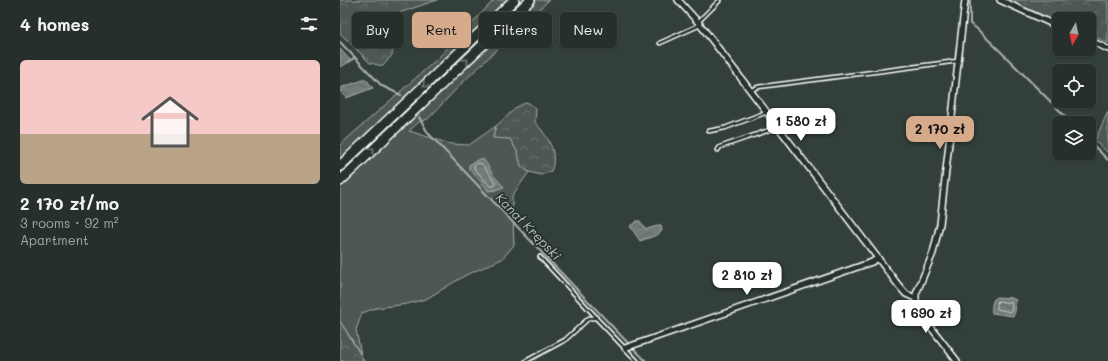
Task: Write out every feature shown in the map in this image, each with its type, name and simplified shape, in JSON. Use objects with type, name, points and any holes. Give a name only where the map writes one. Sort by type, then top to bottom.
[{"type":"highway","points":[[340,166],[514,0]]},
{"type":"highway","points":[[340,181],[530,0]]},
{"type":"street","points":[[678,0],[699,23],[768,112],[904,292],[909,296],[916,298]]},
{"type":"street","points":[[957,361],[920,313],[916,298],[918,288],[933,253],[938,234],[965,0]]},
{"type":"street","points":[[1000,0],[1052,24]]},
{"type":"street","points":[[1096,43],[1108,49]]},
{"type":"street","points":[[625,348],[872,262],[878,258]]},
{"type":"lane","points":[[660,43],[699,23],[719,1]]},
{"type":"lane","points":[[750,90],[758,87],[959,61]]},
{"type":"lane","points":[[709,131],[725,128],[768,112]]},
{"type":"lane","points":[[718,150],[720,147],[778,127]]},
{"type":"lane","points":[[540,257],[637,361]]},
{"type":"lane","points":[[526,361],[565,340],[589,318],[596,318]]},
{"type":"green space","points":[[340,0],[437,0],[402,12],[352,12],[352,45],[340,33]]},
{"type":"green space","points":[[494,0],[549,0],[536,12],[482,12]]},
{"type":"green space","points":[[1008,0],[1108,0],[1108,43],[1096,37],[1096,12],[1052,12],[1052,19]]},
{"type":"green space","points":[[479,16],[479,48],[499,48],[461,84],[428,119],[419,122],[409,131],[451,144],[469,145],[496,126],[493,137],[510,139],[518,153],[521,166],[529,172],[512,196],[514,245],[502,259],[466,275],[426,299],[407,304],[376,308],[362,313],[356,330],[361,354],[340,321],[340,145],[448,48],[471,48],[471,24]]},
{"type":"green space","points":[[355,48],[393,48],[392,55],[383,66],[370,63]]},
{"type":"green space","points":[[527,102],[536,108],[535,122],[544,133],[553,151],[554,157],[551,171],[541,175],[529,172],[521,166],[518,153],[510,139],[493,138],[496,126],[517,107]]},
{"type":"green space","points":[[1108,111],[1108,153],[1096,142]]},
{"type":"green space","points":[[340,321],[364,361],[340,361]]},
{"type":"water","points":[[340,49],[350,60],[341,67],[340,66]]},
{"type":"water","points":[[366,79],[373,88],[346,98],[340,91],[340,88]]},
{"type":"water","points":[[479,159],[484,160],[494,176],[504,187],[488,191],[469,169],[469,165]]},
{"type":"water","points":[[637,221],[640,221],[647,229],[661,226],[662,231],[657,235],[640,241],[630,226]]},
{"type":"water","points":[[996,297],[1012,298],[1016,300],[1015,312],[1013,316],[992,313],[992,304]]},
{"type":"waterway","points":[[970,0],[970,24],[1000,51],[1065,116]]},
{"type":"waterway","name":"Kanał Krępski","points":[[340,42],[382,86],[401,95]]},
{"type":"waterway","name":"Kanał Krępski","points":[[349,62],[355,57]]},
{"type":"waterway","name":"Kanał Krępski","points":[[419,117],[428,133],[629,344]]},
{"type":"waterway","points":[[1096,148],[1108,160]]},
{"type":"waterway","name":"Kanał Krępski","points":[[633,348],[646,361]]}]
